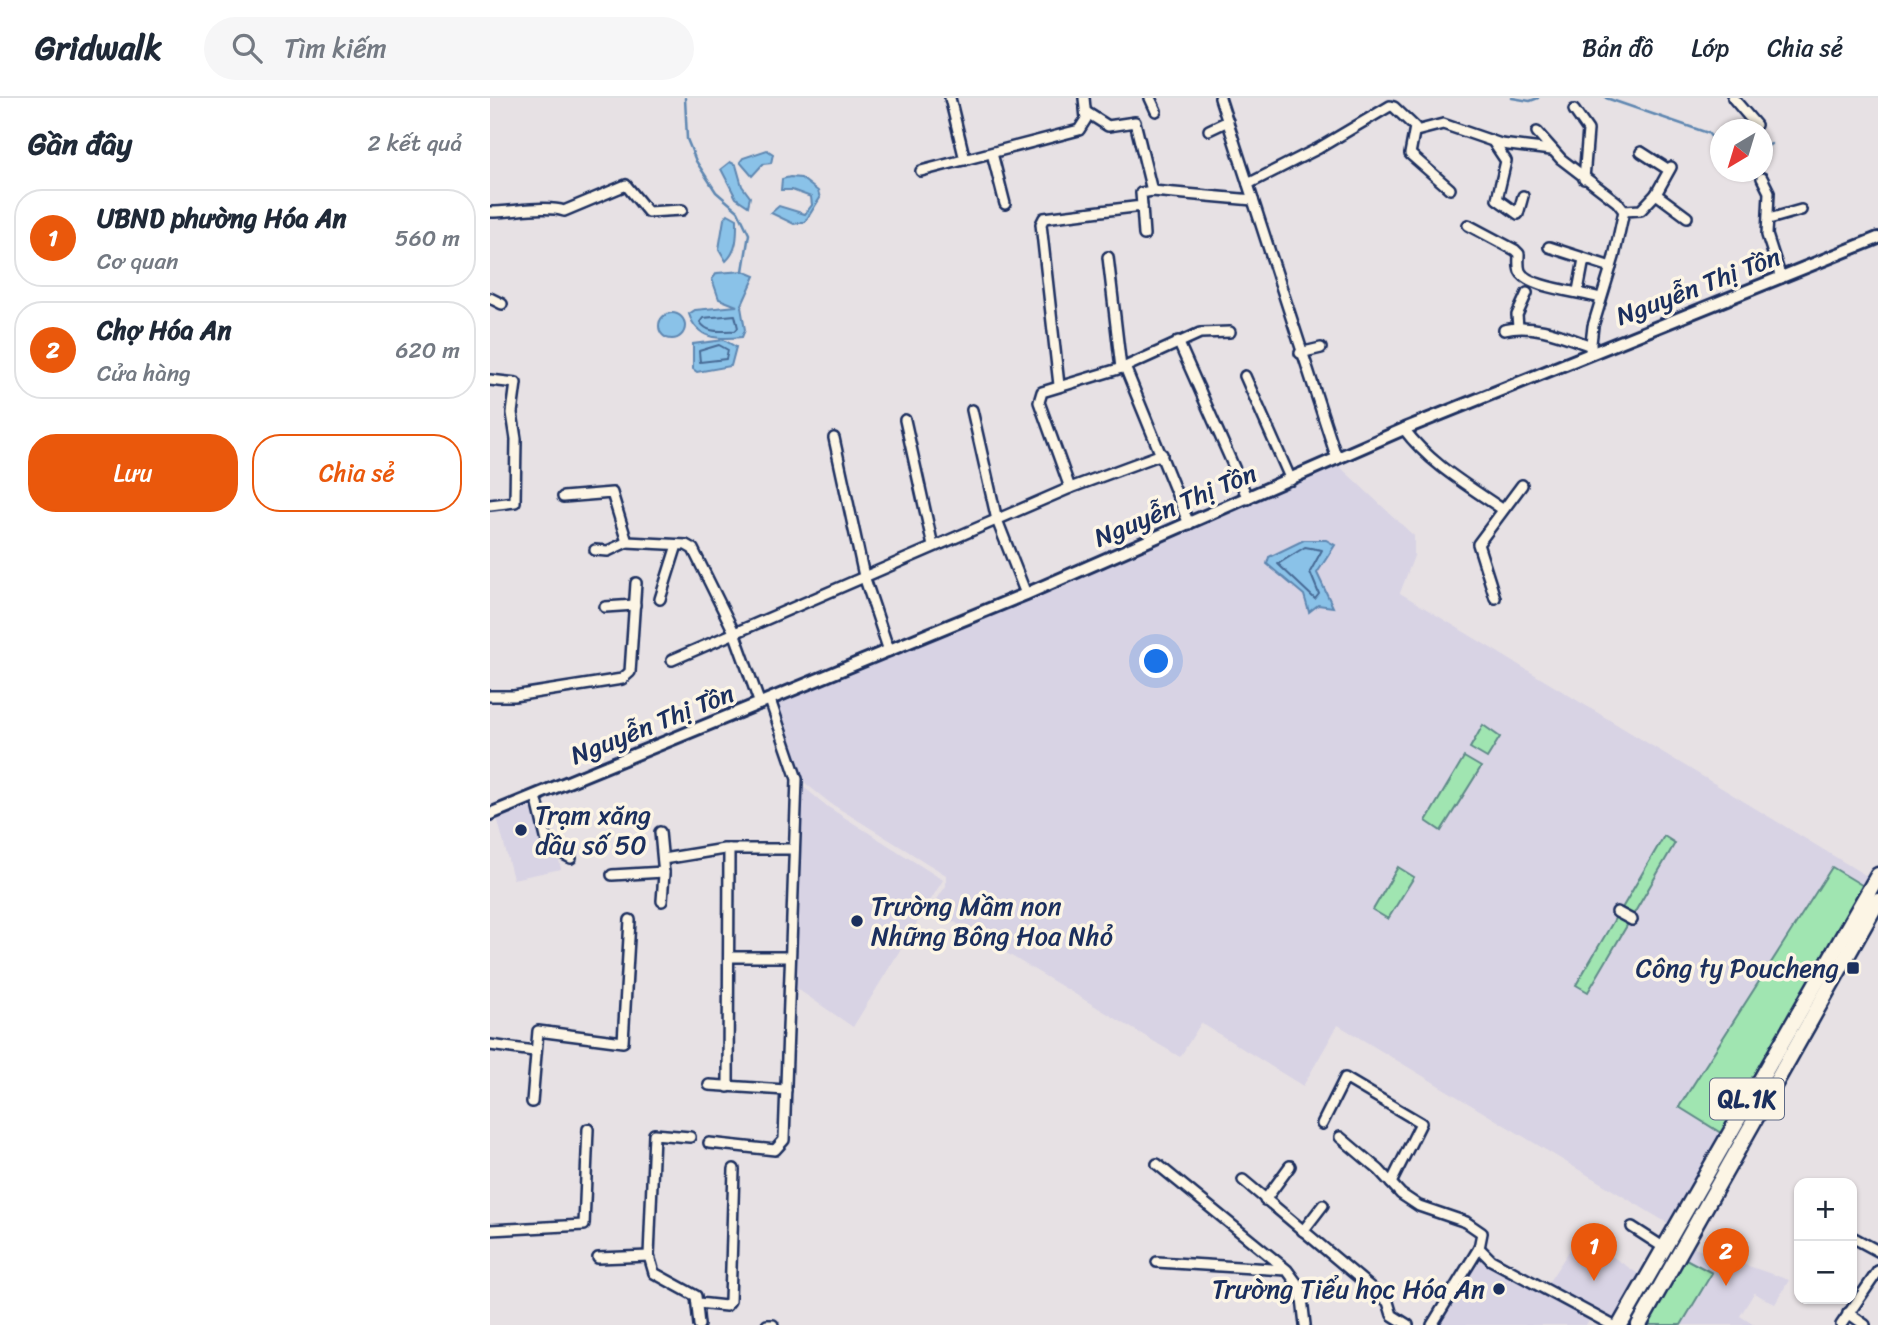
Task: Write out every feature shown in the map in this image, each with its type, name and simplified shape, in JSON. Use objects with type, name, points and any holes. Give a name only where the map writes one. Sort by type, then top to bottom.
[{"type":"main road","name":"QL.1K","points":[[1620,1325],[1877,878]]},
{"type":"main road","name":"QL.1K","points":[[1639,1325],[1878,901]]},
{"type":"street","points":[[950,98],[965,160]]},
{"type":"street","points":[[921,171],[1079,130],[1086,120],[1084,98]]},
{"type":"street","points":[[1150,98],[1156,111]]},
{"type":"street","points":[[1220,98],[1336,459]]},
{"type":"street","points":[[1733,98],[1751,119]]},
{"type":"street","points":[[1248,184],[1319,148],[1384,107],[1394,107],[1416,131]]},
{"type":"street","points":[[1574,110],[1588,130],[1584,179]]},
{"type":"street","points":[[1086,112],[1108,126],[1135,122],[1152,191]]},
{"type":"street","points":[[1209,130],[1227,121]]},
{"type":"street","points":[[1416,131],[1443,124],[1493,141],[1551,150]]},
{"type":"street","points":[[1416,131],[1410,154],[1450,189]]},
{"type":"street","points":[[1537,132],[1551,150],[1584,179],[1617,202],[1624,211]]},
{"type":"street","points":[[1493,141],[1506,160],[1497,199],[1518,214],[1523,197]]},
{"type":"street","points":[[1624,211],[1642,210],[1656,194],[1670,168],[1641,152]]},
{"type":"street","points":[[992,153],[1005,204]]},
{"type":"street","points":[[1764,182],[1769,192],[1767,235],[1781,278]]},
{"type":"street","points":[[490,212],[553,208],[564,211],[626,185],[649,212],[682,210]]},
{"type":"street","points":[[1144,235],[1142,193],[1152,191],[1253,201]]},
{"type":"street","points":[[1656,194],[1687,217]]},
{"type":"street","points":[[1059,385],[1042,221],[1142,206]]},
{"type":"street","points":[[1769,219],[1801,210]]},
{"type":"street","points":[[1504,330],[1518,327],[1554,332],[1590,349],[1600,298],[1611,267],[1624,211]]},
{"type":"street","points":[[1468,225],[1515,250],[1519,254],[1520,271],[1525,277],[1550,288],[1578,291],[1600,298]]},
{"type":"street","name":"Nguyễn Thị Tồn","points":[[490,814],[1026,594],[1590,349],[1781,278],[1878,238]]},
{"type":"street","points":[[1549,247],[1611,267]]},
{"type":"street","points":[[1108,257],[1123,368],[1189,524]]},
{"type":"street","points":[[1578,291],[1584,259]]},
{"type":"street","points":[[1518,327],[1517,315],[1527,293]]},
{"type":"street","points":[[490,298],[502,304]]},
{"type":"street","points":[[1070,488],[1039,402],[1042,392],[1123,368],[1200,332],[1230,332]]},
{"type":"street","points":[[1178,341],[1248,499]]},
{"type":"street","points":[[1300,353],[1321,348]]},
{"type":"street","points":[[1245,376],[1291,480]]},
{"type":"street","points":[[490,380],[516,383],[512,413],[516,439],[515,502],[490,505]]},
{"type":"street","points":[[972,410],[997,520],[1026,594]]},
{"type":"street","points":[[905,420],[933,546]]},
{"type":"street","points":[[1404,429],[1420,450],[1502,509]]},
{"type":"street","points":[[834,438],[864,576],[889,651]]},
{"type":"street","points":[[672,660],[1070,488],[1161,454]]},
{"type":"street","points":[[1495,598],[1478,548],[1480,539],[1522,485]]},
{"type":"street","points":[[563,497],[614,493],[627,542]]},
{"type":"street","points":[[595,550],[608,551],[627,542],[686,545],[693,549],[734,632],[797,779],[784,1140],[778,1149],[709,1143]]},
{"type":"street","points":[[660,599],[677,545]]},
{"type":"street","points":[[490,696],[514,696],[622,679],[630,672],[636,583]]},
{"type":"street","points":[[606,607],[635,605]]},
{"type":"street","points":[[536,796],[548,846],[571,858]]},
{"type":"street","points":[[660,832],[664,872],[662,901]]},
{"type":"street","points":[[663,859],[729,849],[794,849]]},
{"type":"street","points":[[729,849],[729,1087]]},
{"type":"street","points":[[612,874],[664,872]]},
{"type":"street","points":[[1617,912],[1632,920]]},
{"type":"street","points":[[532,1102],[537,1031],[623,1042],[630,920]]},
{"type":"street","points":[[729,957],[790,957]]},
{"type":"street","points":[[490,1045],[534,1051]]},
{"type":"street","points":[[1322,1125],[1345,1077],[1421,1122],[1391,1183]]},
{"type":"street","points":[[709,1085],[786,1090]]},
{"type":"street","points":[[490,1230],[584,1225],[588,1129]]},
{"type":"street","points":[[690,1137],[654,1133],[649,1256],[654,1273],[692,1293],[698,1303],[699,1325]]},
{"type":"street","points":[[1340,1137],[1419,1206],[1479,1229],[1482,1233],[1479,1248],[1432,1325]]},
{"type":"street","points":[[1157,1164],[1287,1270],[1301,1289],[1305,1325]]},
{"type":"street","points":[[1265,1200],[1290,1166]]},
{"type":"street","points":[[698,1303],[726,1306],[730,1301],[734,1169]]},
{"type":"street","points":[[1242,1180],[1388,1302],[1392,1315],[1408,1325]]},
{"type":"street","points":[[1303,1231],[1323,1205]]},
{"type":"street","points":[[1632,1227],[1663,1247]]},
{"type":"street","points":[[1857,1240],[1878,1251]]},
{"type":"street","points":[[1479,1248],[1491,1260],[1612,1325]]},
{"type":"street","points":[[598,1258],[649,1256]]},
{"type":"street","points":[[1157,1262],[1287,1270]]},
{"type":"street","points":[[1841,1325],[1878,1271]]},
{"type":"street","points":[[1849,1313],[1865,1325]]},
{"type":"street","points":[[767,1325],[773,1325]]},
{"type":"shaded area","points":[[1337,464],[1414,536],[1414,556],[1400,593],[1870,878],[1669,1224],[1338,1025],[1303,1086],[1201,1023],[1180,1057],[931,908],[946,886],[946,875],[830,803],[800,779],[775,704],[1017,603]]},
{"type":"shaded area","name":"Trường Mầm non Những Bông Hoa Nhỏ","points":[[800,784],[828,807],[943,880],[853,1027],[793,986]]},
{"type":"shaded area","name":"Trạm xăng dầu số 50","points":[[535,802],[545,847],[558,855],[561,869],[513,879],[497,817]]},
{"type":"shaded area","points":[[1575,1242],[1593,1253],[1598,1247],[1640,1275],[1615,1323],[1546,1286]]},
{"type":"shaded area","points":[[1691,1246],[1789,1280],[1775,1304],[1754,1293],[1740,1316],[1754,1325],[1645,1325]]},
{"type":"shaded area","name":"Trường Tiểu học Hóa An","points":[[1478,1256],[1591,1316],[1586,1325],[1436,1325]]},
{"type":"green space","points":[[1483,725],[1500,737],[1487,758],[1470,748]]},
{"type":"green space","points":[[1464,757],[1481,767],[1441,831],[1426,821]]},
{"type":"green space","points":[[1664,836],[1675,843],[1632,917],[1621,910]]},
{"type":"green space","points":[[1398,867],[1414,877],[1388,919],[1373,910]]},
{"type":"green space","points":[[1832,867],[1865,887],[1721,1133],[1679,1107]]},
{"type":"green space","points":[[1617,915],[1629,922],[1588,992],[1576,985]]},
{"type":"green space","points":[[1684,1258],[1712,1273],[1681,1325],[1645,1325]]},
{"type":"water","points":[[767,150],[773,154],[771,163],[763,164],[752,176],[740,162],[743,158]]},
{"type":"water","points":[[730,162],[736,165],[742,186],[750,197],[748,206],[736,198],[721,169]]},
{"type":"water","points":[[801,178],[818,191],[820,198],[805,222],[794,224],[771,213],[779,206],[805,214],[812,205],[811,197],[792,190],[781,190],[782,179]]},
{"type":"water","points":[[728,214],[737,219],[737,230],[735,247],[726,261],[719,249],[724,219]]},
{"type":"water","points":[[743,271],[755,276],[741,307],[745,330],[742,337],[717,338],[697,329],[689,314],[695,310],[737,306],[719,299],[712,279],[717,273]]},
{"type":"water","points":[[672,313],[681,317],[685,326],[681,335],[672,339],[663,335],[659,326],[663,317]]},
{"type":"water","points":[[724,340],[736,347],[731,366],[697,372],[693,369],[693,344]]},
{"type":"water","points":[[1304,540],[1326,540],[1335,545],[1317,573],[1333,607],[1318,605],[1309,612],[1304,595],[1267,564],[1269,557]]},
{"type":"waterway","points":[[685,98],[687,139],[696,161],[716,192],[738,211],[749,234],[743,271]]},
{"type":"waterway","points":[[1512,98],[1530,101],[1538,98]]},
{"type":"waterway","points":[[1606,98],[1710,135]]},
{"type":"place","name":"Trạm xăng dầu số 50","points":[[521,830]]},
{"type":"place","name":"Trường Mầm non Những Bông Hoa Nhỏ","points":[[857,921]]},
{"type":"place","name":"Công ty Poucheng","points":[[1853,968]]},
{"type":"place","name":"UBND phường Hóa An","points":[[1594,1281]]},
{"type":"place","name":"Chợ Hóa An","points":[[1726,1286]]},
{"type":"place","name":"Trường Tiểu học Hóa An","points":[[1499,1289]]}]
